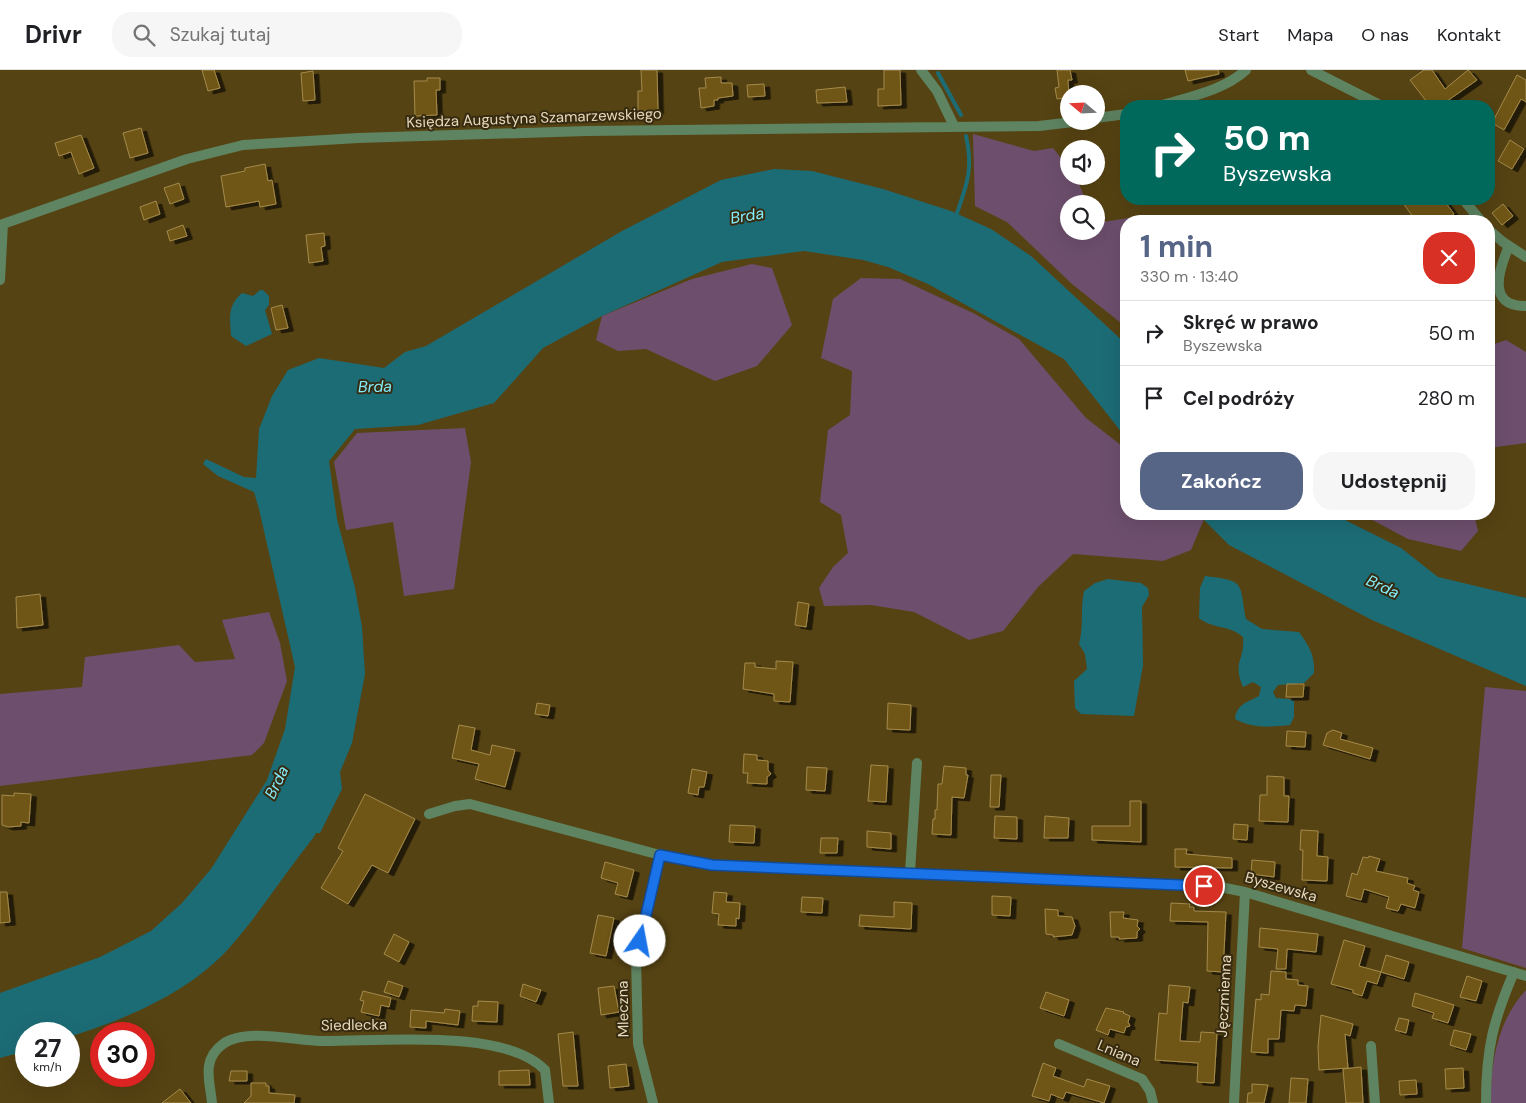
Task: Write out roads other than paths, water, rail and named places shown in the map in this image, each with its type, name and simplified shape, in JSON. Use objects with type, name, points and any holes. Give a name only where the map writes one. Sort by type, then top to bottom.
[{"type":"street","points":[[921,70],[937,91],[954,126]]},
{"type":"street","points":[[1178,100],[1217,88],[1246,70]]},
{"type":"street","points":[[1311,70],[1370,100]]},
{"type":"street","points":[[1105,117],[1120,115]]},
{"type":"street","name":"Księdza Augustyna Szamarzewskiego","points":[[2,225],[187,159],[243,145],[358,138],[568,132],[1060,124]]},
{"type":"street","points":[[1468,205],[1476,215]]},
{"type":"street","points":[[0,280],[2,225]]},
{"type":"street","points":[[1495,235],[1526,257]]},
{"type":"street","points":[[1509,246],[1499,270],[1498,291],[1506,301],[1526,306]]},
{"type":"street","points":[[910,872],[917,763]]},
{"type":"street","name":"Byszewska","points":[[429,814],[454,806],[470,804],[660,855],[712,865],[910,872],[1220,887],[1245,892],[1526,976]]},
{"type":"street","name":"Mleczna","points":[[653,1103],[638,1044],[636,958],[660,855]]},
{"type":"street","name":"Jęczmienna","points":[[1234,1103],[1245,892]]},
{"type":"street","points":[[1486,1103],[1489,1045],[1501,1004],[1514,972]]},
{"type":"street","name":"Siedlecka","points":[[212,1103],[207,1072],[210,1060],[222,1045],[236,1038],[247,1037],[320,1041],[417,1038],[484,1044],[530,1058],[545,1070],[549,1103]]},
{"type":"street","name":"Lniana","points":[[1059,1044],[1142,1080],[1150,1090],[1153,1103]]},
{"type":"street","points":[[1371,1046],[1376,1103]]},
{"type":"water","name":"Brda","points":[[774,169],[812,171],[883,189],[951,211],[991,229],[1031,256],[1120,338],[1120,430],[1064,359],[928,284],[888,267],[863,260],[804,251],[722,262],[602,316],[543,348],[494,403],[418,425],[355,429],[329,461],[337,519],[355,588],[362,627],[365,674],[352,743],[340,772],[342,789],[320,833],[316,833],[230,947],[196,978],[134,1013],[112,1022],[90,1022],[90,1030],[80,1034],[80,1022],[15,1022],[15,1054],[0,1058],[0,993],[100,957],[151,931],[182,903],[211,869],[267,780],[285,729],[295,667],[259,509],[254,492],[218,476],[203,464],[206,459],[244,477],[256,478],[259,429],[272,396],[288,370],[319,358],[384,368],[405,352],[426,346],[622,231],[721,180]]},
{"type":"water","points":[[260,290],[263,290],[269,296],[269,305],[265,310],[272,334],[246,346],[231,336],[230,313],[237,298],[242,293],[253,296]]},
{"type":"water","name":"Brda","points":[[1204,520],[1345,520],[1401,548],[1438,577],[1526,598],[1526,686],[1372,620],[1229,545]]},
{"type":"water","points":[[1205,576],[1235,582],[1239,586],[1246,619],[1262,629],[1299,632],[1308,646],[1312,656],[1314,673],[1304,683],[1278,685],[1273,692],[1276,698],[1294,701],[1294,717],[1290,725],[1255,726],[1235,719],[1237,710],[1240,707],[1259,696],[1261,687],[1253,682],[1243,687],[1239,666],[1243,637],[1238,633],[1210,624],[1199,618],[1200,588]]},
{"type":"water","points":[[1108,579],[1141,583],[1148,588],[1149,595],[1142,607],[1143,665],[1134,716],[1081,714],[1075,708],[1074,681],[1087,669],[1085,654],[1079,644],[1084,591],[1095,583]]},
{"type":"waterway","points":[[938,73],[961,115]]},
{"type":"waterway","points":[[955,219],[968,178],[969,159],[966,136]]}]
